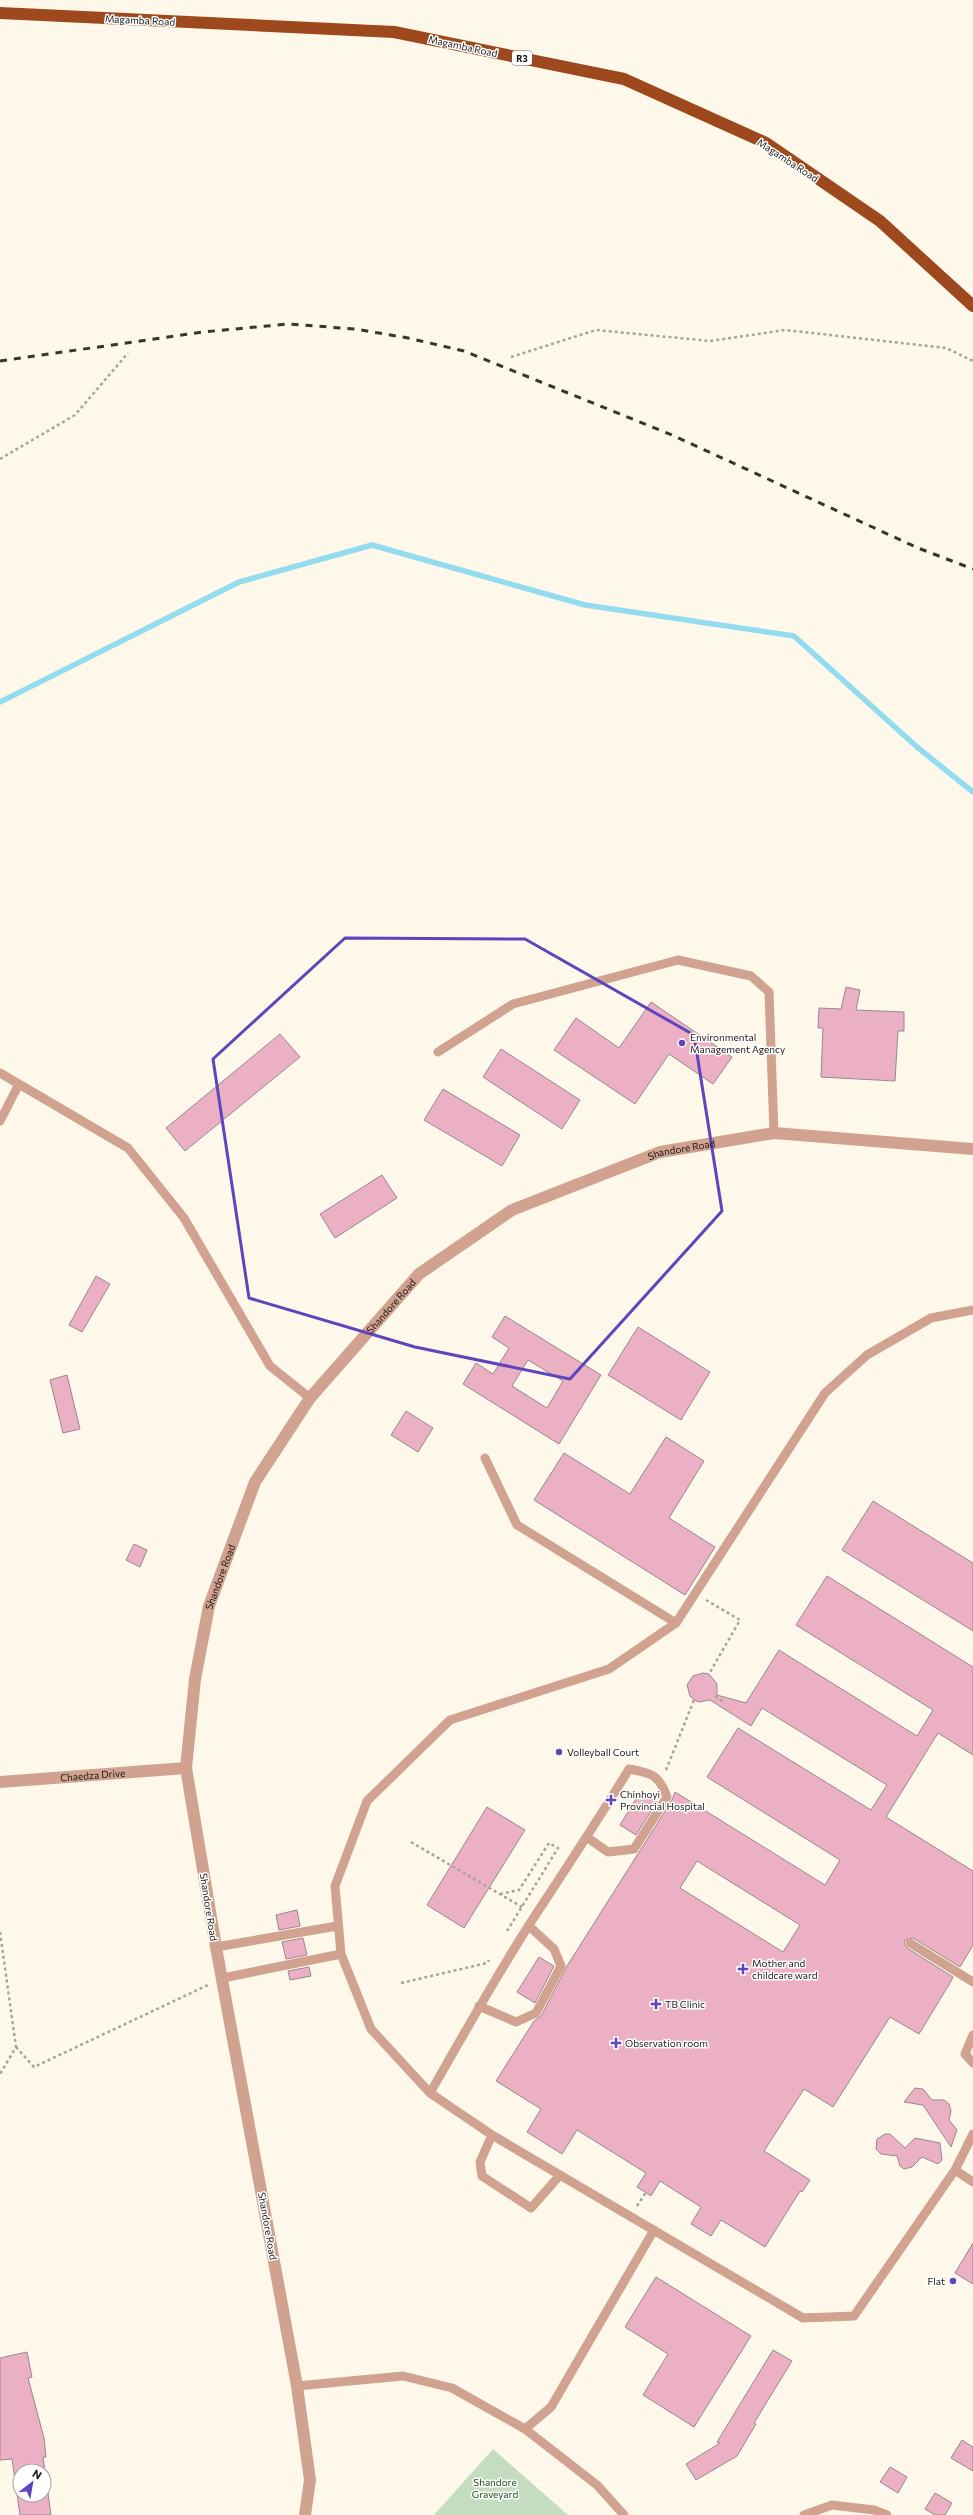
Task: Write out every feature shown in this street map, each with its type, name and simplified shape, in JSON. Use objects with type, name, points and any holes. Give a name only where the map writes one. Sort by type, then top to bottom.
[{"type":"highway","name":"Magamba Road","points":[[0,13],[394,32],[624,79],[766,143],[880,221],[973,306]]},
{"type":"street","name":"Shandore Road","points":[[304,2515],[310,2480],[297,2386],[223,1978],[216,1947],[186,1768],[195,1679],[209,1606],[255,1482],[310,1398],[419,1274],[512,1210],[660,1152],[774,1133],[973,1149]]},
{"type":"street","name":"Chaedza Drive","points":[[0,1782],[186,1768]]},
{"type":"lane","points":[[438,1052],[513,1004],[678,960],[751,976],[769,992],[774,1133]]},
{"type":"lane","points":[[0,1073],[128,1148],[184,1218],[270,1366],[310,1398]]},
{"type":"lane","points":[[0,1121],[19,1084]]},
{"type":"lane","points":[[973,1310],[931,1318],[867,1355],[826,1394],[676,1623],[610,1670],[450,1720],[366,1801],[335,1886],[337,1926],[341,1954],[371,2029],[430,2093],[492,2135],[803,2318],[854,2316],[954,2170],[973,2134]]},
{"type":"lane","points":[[485,1458],[517,1525],[676,1623]]},
{"type":"lane","points":[[430,2093],[479,2006],[529,1926],[588,1838],[629,1769],[648,1772],[662,1782],[667,1797],[634,1849],[608,1852],[588,1838]]},
{"type":"lane","points":[[216,1947],[337,1926]]},
{"type":"lane","points":[[479,2006],[516,2022],[536,2013],[561,1966],[554,1949],[529,1926]]},
{"type":"lane","points":[[910,1943],[973,1982]]},
{"type":"lane","points":[[223,1978],[341,1954]]},
{"type":"lane","points":[[973,2035],[965,2054],[973,2063]]},
{"type":"lane","points":[[492,2135],[480,2162],[482,2176],[531,2208],[560,2175]]},
{"type":"lane","points":[[954,2170],[973,2182]]},
{"type":"lane","points":[[525,2430],[551,2407],[654,2230]]},
{"type":"lane","points":[[297,2386],[403,2376],[452,2388],[525,2430],[597,2485],[624,2515]]},
{"type":"lane","points":[[804,2515],[832,2506],[874,2510],[887,2515]]},
{"type":"path","points":[[511,357],[596,330],[710,341],[785,330],[946,348],[973,360]]},
{"type":"path","points":[[0,459],[75,415],[128,353]]},
{"type":"path","points":[[695,1594],[740,1620],[709,1674]]},
{"type":"path","points":[[714,1696],[725,1702]]},
{"type":"path","points":[[662,1782],[694,1700]]},
{"type":"path","points":[[411,1842],[522,1907]]},
{"type":"path","points":[[500,1894],[518,1890],[549,1843],[558,1848],[503,1938]]},
{"type":"path","points":[[0,1932],[16,2047],[34,2067],[223,1978]]},
{"type":"path","points":[[401,1983],[488,1963],[491,1957]]},
{"type":"path","points":[[0,2074],[16,2047]]},
{"type":"highlighted area","points":[[345,938],[525,939],[694,1035],[722,1211],[570,1379],[415,1347],[249,1298],[213,1059]]},
{"type":"green space","name":"Shandore Graveyard","points":[[493,2449],[568,2515],[434,2515]]},
{"type":"building","points":[[846,987],[860,990],[856,1010],[904,1012],[904,1031],[898,1031],[895,1081],[821,1077],[823,1028],[818,1028],[819,1008],[841,1009]]},
{"type":"building","points":[[651,1002],[732,1057],[713,1084],[669,1054],[635,1104],[554,1050],[576,1018],[619,1048]]},
{"type":"building","points":[[280,1034],[300,1057],[185,1151],[166,1128]]},
{"type":"building","points":[[501,1049],[580,1100],[562,1129],[483,1077]]},
{"type":"building","points":[[443,1089],[520,1135],[502,1166],[424,1120]]},
{"type":"building","points":[[382,1175],[397,1198],[335,1238],[320,1214]]},
{"type":"building","points":[[96,1276],[110,1284],[82,1332],[69,1325]]},
{"type":"building","points":[[505,1316],[601,1375],[559,1444],[463,1384],[476,1363],[493,1374],[509,1348],[492,1337]],"holes":[[[528,1360],[563,1381],[547,1408],[512,1386]]]},
{"type":"building","points":[[638,1327],[710,1372],[681,1420],[608,1375]]},
{"type":"building","points":[[67,1375],[80,1429],[63,1433],[50,1380]]},
{"type":"building","points":[[406,1411],[433,1428],[418,1452],[391,1435]]},
{"type":"building","points":[[666,1437],[704,1461],[669,1518],[715,1547],[685,1595],[534,1500],[564,1453],[630,1494]]},
{"type":"building","points":[[873,1501],[973,1563],[973,1631],[842,1550]]},
{"type":"building","points":[[134,1544],[147,1550],[140,1567],[126,1560]]},
{"type":"building","points":[[827,1576],[973,1667],[973,1755],[938,1733],[886,1817],[973,1871],[973,1945],[960,1967],[913,1938],[905,1940],[904,1943],[907,1948],[953,1977],[919,2034],[890,2017],[833,2107],[804,2089],[764,2151],[810,2180],[802,2192],[800,2191],[765,2247],[721,2220],[711,2236],[691,2224],[701,2207],[660,2181],[651,2196],[637,2187],[646,2173],[577,2130],[562,2154],[527,2132],[541,2109],[496,2081],[534,2021],[541,2016],[567,1966],[672,1800],[675,1792],[825,1885],[840,1860],[707,1777],[738,1728],[871,1810],[887,1785],[762,1708],[751,1726],[710,1700],[699,1702],[694,1700],[690,1696],[687,1685],[693,1676],[703,1673],[709,1674],[717,1684],[717,1695],[746,1703],[779,1650],[917,1736],[933,1710],[796,1625]],"holes":[[[697,1861],[800,1925],[783,1952],[680,1888]]]},
{"type":"building","points":[[640,1792],[657,1802],[636,1835],[620,1825]]},
{"type":"building","points":[[487,1807],[525,1830],[464,1928],[427,1905]]},
{"type":"building","points":[[297,1910],[300,1926],[279,1930],[276,1915]]},
{"type":"building","points":[[303,1938],[307,1955],[286,1959],[282,1942]]},
{"type":"building","points":[[539,1957],[554,1966],[535,2003],[517,1992]]},
{"type":"building","points":[[309,1967],[311,1976],[290,1980],[288,1971]]},
{"type":"building","points":[[915,2088],[923,2089],[932,2100],[944,2100],[949,2104],[951,2111],[949,2120],[957,2130],[951,2147],[923,2105],[904,2102]]},
{"type":"building","points":[[885,2134],[890,2134],[905,2148],[915,2138],[940,2143],[942,2160],[938,2164],[922,2157],[912,2167],[904,2169],[900,2166],[897,2156],[881,2154],[876,2149],[877,2139]]},
{"type":"building","points":[[973,2243],[973,2284],[955,2273]]},
{"type":"building","points":[[656,2277],[751,2336],[694,2427],[643,2395],[668,2354],[625,2327]]},
{"type":"building","points":[[773,2350],[792,2361],[754,2423],[756,2424],[737,2456],[696,2480],[686,2464],[720,2443],[717,2442]]},
{"type":"building","points":[[27,2352],[32,2377],[28,2378],[44,2438],[46,2457],[43,2457],[44,2463],[13,2463],[12,2459],[0,2460],[0,2358]]},
{"type":"building","points":[[962,2440],[973,2447],[973,2471],[951,2458]]},
{"type":"building","points":[[890,2467],[907,2477],[898,2493],[880,2482]]},
{"type":"building","points":[[935,2493],[952,2503],[945,2515],[935,2515],[925,2509]]},
{"type":"building","points":[[18,2503],[49,2503],[51,2515],[20,2515]]},
{"type":"waterway","points":[[0,702],[239,582],[372,545],[585,605],[794,636],[917,747],[973,792]]},
{"type":"railway","points":[[0,361],[203,332],[288,324],[355,329],[408,338],[464,351],[672,435],[918,548],[973,569]]},
{"type":"place","name":"Environmental Management Agency","points":[[682,1043]]},
{"type":"place","name":"Volleyball Court","points":[[559,1752]]},
{"type":"place","name":"Chinhoyi Provincial Hospital","points":[[611,1800]]},
{"type":"place","name":"Mother and childcare ward","points":[[743,1969]]},
{"type":"place","name":"TB Clinic","points":[[656,2004]]},
{"type":"place","name":"Observation room","points":[[616,2043]]},
{"type":"place","name":"Flat","points":[[953,2281]]}]
